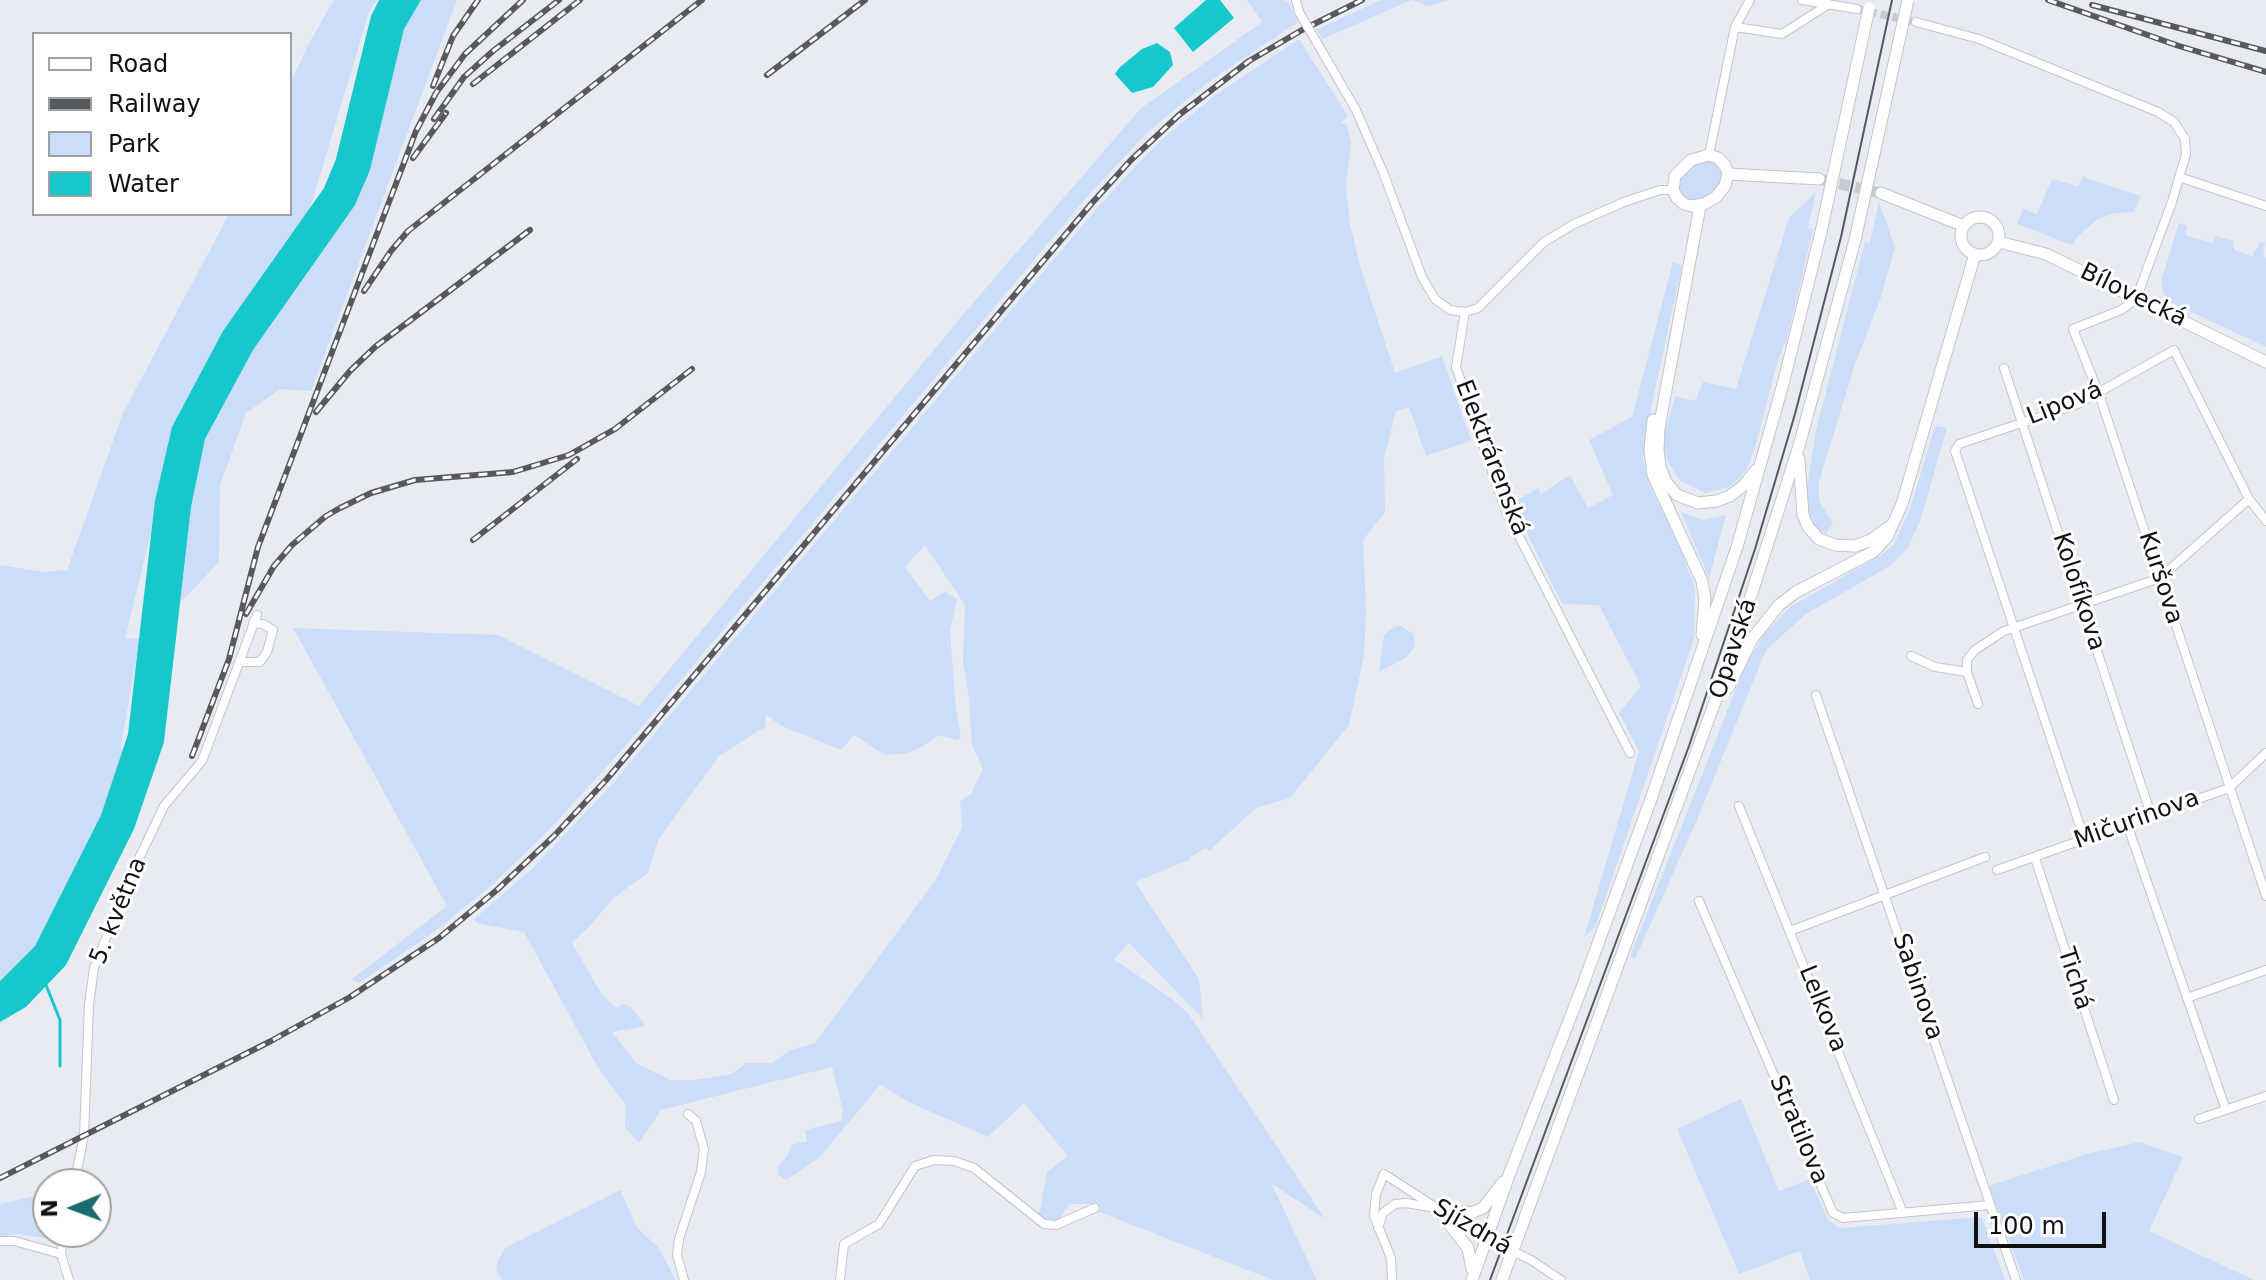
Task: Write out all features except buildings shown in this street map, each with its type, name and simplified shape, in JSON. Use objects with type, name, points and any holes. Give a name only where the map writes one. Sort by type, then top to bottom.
[{"type":"main road","name":"Opavská","points":[[1472,1280],[1581,990],[1699,660],[1762,463],[1821,232],[1871,0]]},
{"type":"main road","name":"Opavská","points":[[1502,1280],[1707,728],[1799,446],[1855,240],[1908,0]]},
{"type":"main road","points":[[1709,155],[1722,161],[1728,174],[1721,192],[1700,206],[1684,204],[1673,190],[1675,176],[1685,164],[1698,157],[1709,155]]},
{"type":"main road","points":[[1728,174],[1819,179]]},
{"type":"main road","points":[[1881,193],[1964,226]]},
{"type":"main road","points":[[1700,206],[1658,450],[1664,478],[1677,495],[1698,503],[1723,499],[1740,489],[1762,463]]},
{"type":"main road","points":[[1974,218],[1987,218],[1996,225],[1999,242],[1988,253],[1975,254],[1963,243],[1964,226],[1974,218]]},
{"type":"main road","name":"Bílovecká","points":[[1999,242],[2046,254],[2265,361]]},
{"type":"main road","points":[[1707,728],[1748,645],[1770,614],[1796,592],[1873,552],[1884,542],[1902,504],[1975,254]]},
{"type":"main road","points":[[1669,374],[1652,425],[1651,466],[1657,486],[1703,585],[1705,612],[1699,660]]},
{"type":"main road","points":[[1799,446],[1802,509],[1808,527],[1816,537],[1831,544],[1855,546],[1871,540],[1893,524]]},
{"type":"main road","points":[[1437,1209],[1471,1213],[1483,1208],[1509,1175]]},
{"type":"main road","points":[[1437,1209],[1468,1248],[1472,1260],[1472,1280]]},
{"type":"street","points":[[1296,0],[1299,12],[1356,110],[1422,277],[1435,299],[1450,310],[1465,312],[1478,308],[1544,242],[1564,230],[1624,202],[1660,190],[1673,190]]},
{"type":"street","points":[[1709,155],[1735,27],[1750,0]]},
{"type":"street","points":[[1802,0],[1857,9]]},
{"type":"street","points":[[1735,27],[1782,34],[1829,4]]},
{"type":"street","points":[[1916,22],[1979,39],[2158,112],[2178,126],[2187,150],[2136,299]]},
{"type":"street","points":[[2179,177],[2266,206]]},
{"type":"street","name":"Kuršova","points":[[2136,299],[2121,310],[2073,329],[2099,394],[2266,896]]},
{"type":"street","name":"Elektrárenská","points":[[1465,312],[1456,367],[1505,509],[1630,753]]},
{"type":"street","name":"Lipová","points":[[2015,628],[1955,451],[1959,444],[2078,404],[2174,350],[2249,499]]},
{"type":"street","name":"Kolofíkova","points":[[2004,368],[2151,815]]},
{"type":"street","points":[[1978,704],[1967,672],[1967,660],[1975,650],[2004,631],[2160,578],[2249,499],[2266,521]]},
{"type":"street","name":"5. května","points":[[77,1168],[84,1136],[89,1005],[94,968],[132,873],[164,806],[202,761],[255,619],[273,630],[267,652],[260,662],[239,662]]},
{"type":"street","points":[[2015,628],[2084,838]]},
{"type":"street","points":[[1911,656],[1935,667],[1967,672]]},
{"type":"street","name":"Sabinova","points":[[1816,695],[2016,1280]]},
{"type":"street","name":"Mičurinova","points":[[1997,870],[2229,788],[2266,753]]},
{"type":"street","name":"Lelkova","points":[[1739,806],[1903,1213]]},
{"type":"street","points":[[2127,824],[2226,1110]]},
{"type":"street","points":[[1790,931],[1985,857]]},
{"type":"street","name":"Tichá","points":[[2035,858],[2114,1100]]},
{"type":"street","name":"Stratilova","points":[[1699,901],[1833,1213],[1843,1218],[1990,1205]]},
{"type":"street","points":[[2187,998],[2266,970]]},
{"type":"street","points":[[2199,1119],[2266,1096]]},
{"type":"street","points":[[683,1277],[677,1255],[679,1239],[701,1172],[704,1149],[696,1121],[688,1114]]},
{"type":"street","points":[[840,1280],[844,1244],[879,1224],[915,1166],[934,1160],[954,1161],[974,1168],[1044,1224],[1056,1225],[1095,1208]]},
{"type":"street","name":"Sjízdná","points":[[1377,1229],[1374,1202],[1384,1174],[1437,1209],[1561,1280]]},
{"type":"street","points":[[1392,1280],[1391,1258],[1377,1229],[1385,1211],[1397,1203],[1437,1209]]},
{"type":"street","points":[[0,1241],[14,1241],[61,1254]]},
{"type":"street","points":[[62,1248],[69,1280]]},
{"type":"green space","points":[[334,0],[377,0],[369,12],[302,228],[161,491],[125,639],[140,638],[122,752],[101,815],[35,946],[0,981],[0,565],[43,572],[67,570],[123,413],[228,216],[292,216],[292,80]]},
{"type":"green space","points":[[421,0],[457,0],[311,391],[280,389],[246,413],[220,485],[219,562],[180,603],[191,507],[205,439],[253,350],[355,205],[370,170],[404,29]]},
{"type":"green space","points":[[1247,0],[1284,0],[1289,3],[1298,22],[1207,83],[1150,130],[1086,198],[629,742],[548,831],[493,884],[434,932],[359,983],[352,979],[447,906],[293,628],[498,635],[639,706],[962,316],[1140,109],[1262,22]]},
{"type":"green space","points":[[1381,0],[1411,0],[1323,39],[1316,30]]},
{"type":"green space","points":[[1411,0],[1450,0],[1429,6]]},
{"type":"green space","points":[[1299,39],[1348,116],[1341,123],[1347,124],[1351,143],[1346,186],[1350,223],[1360,266],[1395,373],[1442,356],[1471,441],[1426,456],[1409,407],[1396,411],[1384,459],[1385,512],[1363,540],[1364,656],[1349,725],[1290,798],[1256,808],[1209,851],[1206,848],[1191,859],[1135,882],[1199,979],[1203,1019],[1129,943],[1114,959],[1188,1013],[1325,1219],[1271,1183],[1317,1280],[1273,1280],[1097,1211],[1092,1204],[1070,1204],[1058,1221],[1045,1219],[1039,1214],[1047,1172],[1068,1156],[1024,1103],[988,1137],[911,1103],[880,1085],[819,1158],[786,1180],[778,1174],[778,1166],[787,1157],[791,1145],[807,1141],[805,1130],[841,1121],[843,1111],[832,1067],[661,1110],[639,1143],[625,1128],[626,1106],[596,1064],[524,932],[473,920],[533,868],[612,784],[1097,208],[1160,141],[1215,95]],"holes":[[[925,545],[965,605],[963,661],[972,745],[983,769],[971,794],[960,801],[962,828],[935,881],[815,1043],[790,1050],[772,1063],[746,1063],[732,1074],[695,1080],[671,1080],[637,1064],[612,1032],[646,1026],[631,1007],[623,1004],[616,1008],[602,995],[572,943],[613,898],[648,873],[658,840],[719,756],[765,727],[766,715],[780,725],[841,750],[854,735],[885,755],[904,754],[939,735],[957,740],[961,738],[950,631],[957,599],[945,592],[930,601],[905,567]]]},
{"type":"green space","points":[[1709,160],[1720,168],[1722,180],[1719,186],[1705,198],[1686,199],[1680,192],[1680,179],[1694,164]]},
{"type":"green space","points":[[2083,177],[2141,196],[2134,212],[2115,213],[2098,219],[2072,245],[2017,224],[2023,209],[2037,214],[2052,179],[2077,186]]},
{"type":"green space","points":[[1816,192],[1808,228],[1813,230],[1787,338],[1747,469],[1730,487],[1706,493],[1680,481],[1668,462],[1662,442],[1675,396],[1695,401],[1703,382],[1736,389],[1789,218]]},
{"type":"green space","points":[[1879,202],[1895,247],[1819,482],[1819,501],[1833,523],[1826,534],[1818,530],[1810,517],[1806,494],[1816,430],[1865,242],[1870,243]]},
{"type":"green space","points":[[2179,223],[2187,226],[2185,235],[2213,243],[2216,236],[2234,241],[2234,250],[2252,256],[2260,242],[2265,243],[2266,240],[2263,254],[2266,259],[2266,347],[2168,301],[2162,289],[2162,278]]},
{"type":"green space","points":[[1673,262],[1682,266],[1643,458],[1649,484],[1695,588],[1694,639],[1595,928],[1584,937],[1639,751],[1619,713],[1641,686],[1599,605],[1562,604],[1512,503],[1538,488],[1541,494],[1570,475],[1588,508],[1613,495],[1589,440],[1632,417]]},
{"type":"green space","points":[[1935,426],[1947,428],[1920,522],[1907,549],[1890,566],[1806,614],[1766,650],[1697,820],[1635,959],[1630,956],[1745,666],[1765,633],[1790,607],[1881,555],[1894,544],[1910,509]]},
{"type":"green space","points":[[1681,512],[1702,520],[1726,515],[1709,578]]},
{"type":"green space","points":[[1401,626],[1413,634],[1415,646],[1406,658],[1379,672],[1384,635]]},
{"type":"green space","points":[[1741,1099],[1779,1191],[1810,1179],[1828,1220],[1840,1228],[1982,1217],[2005,1280],[1810,1280],[1800,1251],[1739,1274],[1677,1129]]},
{"type":"green space","points":[[2140,1142],[2183,1157],[2149,1231],[2254,1280],[2024,1280],[1989,1186],[2090,1153]]},
{"type":"green space","points":[[620,1190],[638,1229],[658,1247],[676,1280],[502,1280],[496,1270],[505,1248]]},
{"type":"green space","points":[[32,1197],[32,1236],[18,1234],[0,1237],[0,1204]]},
{"type":"water","points":[[379,0],[421,0],[404,29],[370,170],[355,205],[253,350],[205,439],[191,507],[164,742],[134,829],[66,965],[26,1007],[0,1022],[0,981],[35,946],[101,815],[128,734],[155,501],[172,427],[223,331],[324,188],[336,159],[371,16]]},
{"type":"water","points":[[1206,0],[1220,0],[1234,18],[1193,52],[1174,28]]},
{"type":"water","points":[[1157,43],[1170,52],[1173,65],[1153,87],[1132,93],[1115,74],[1142,49]]},
{"type":"waterway","points":[[46,985],[60,1020],[60,1066]]},
{"type":"tunnel","points":[[1857,9],[1916,22]]},
{"type":"tunnel","points":[[1823,180],[1881,193]]},
{"type":"tram line","points":[[1490,1280],[1689,746],[1755,549],[1795,414],[1841,237],[1892,0]]},
{"type":"railway","points":[[433,86],[453,36],[478,0]]},
{"type":"railway","points":[[192,756],[229,659],[258,547],[416,131],[436,93],[465,54],[523,0]]},
{"type":"railway","points":[[434,119],[464,77],[559,0]]},
{"type":"railway","points":[[473,84],[580,0]]},
{"type":"railway","points":[[364,291],[408,231],[702,0]]},
{"type":"railway","points":[[767,75],[865,0]]},
{"type":"railway","points":[[0,1178],[271,1041],[350,997],[439,938],[498,889],[554,836],[607,779],[1131,160],[1179,115],[1249,61],[1362,0]]},
{"type":"railway","points":[[2048,0],[2179,46],[2266,72]]},
{"type":"railway","points":[[2092,5],[2266,51]]},
{"type":"railway","points":[[413,158],[446,113]]},
{"type":"railway","points":[[316,412],[375,347],[530,230]]},
{"type":"railway","points":[[246,614],[274,566],[292,545],[340,508],[371,493],[415,480],[513,472],[569,455],[615,429],[692,369]]},
{"type":"railway","points":[[473,540],[577,459]]}]
